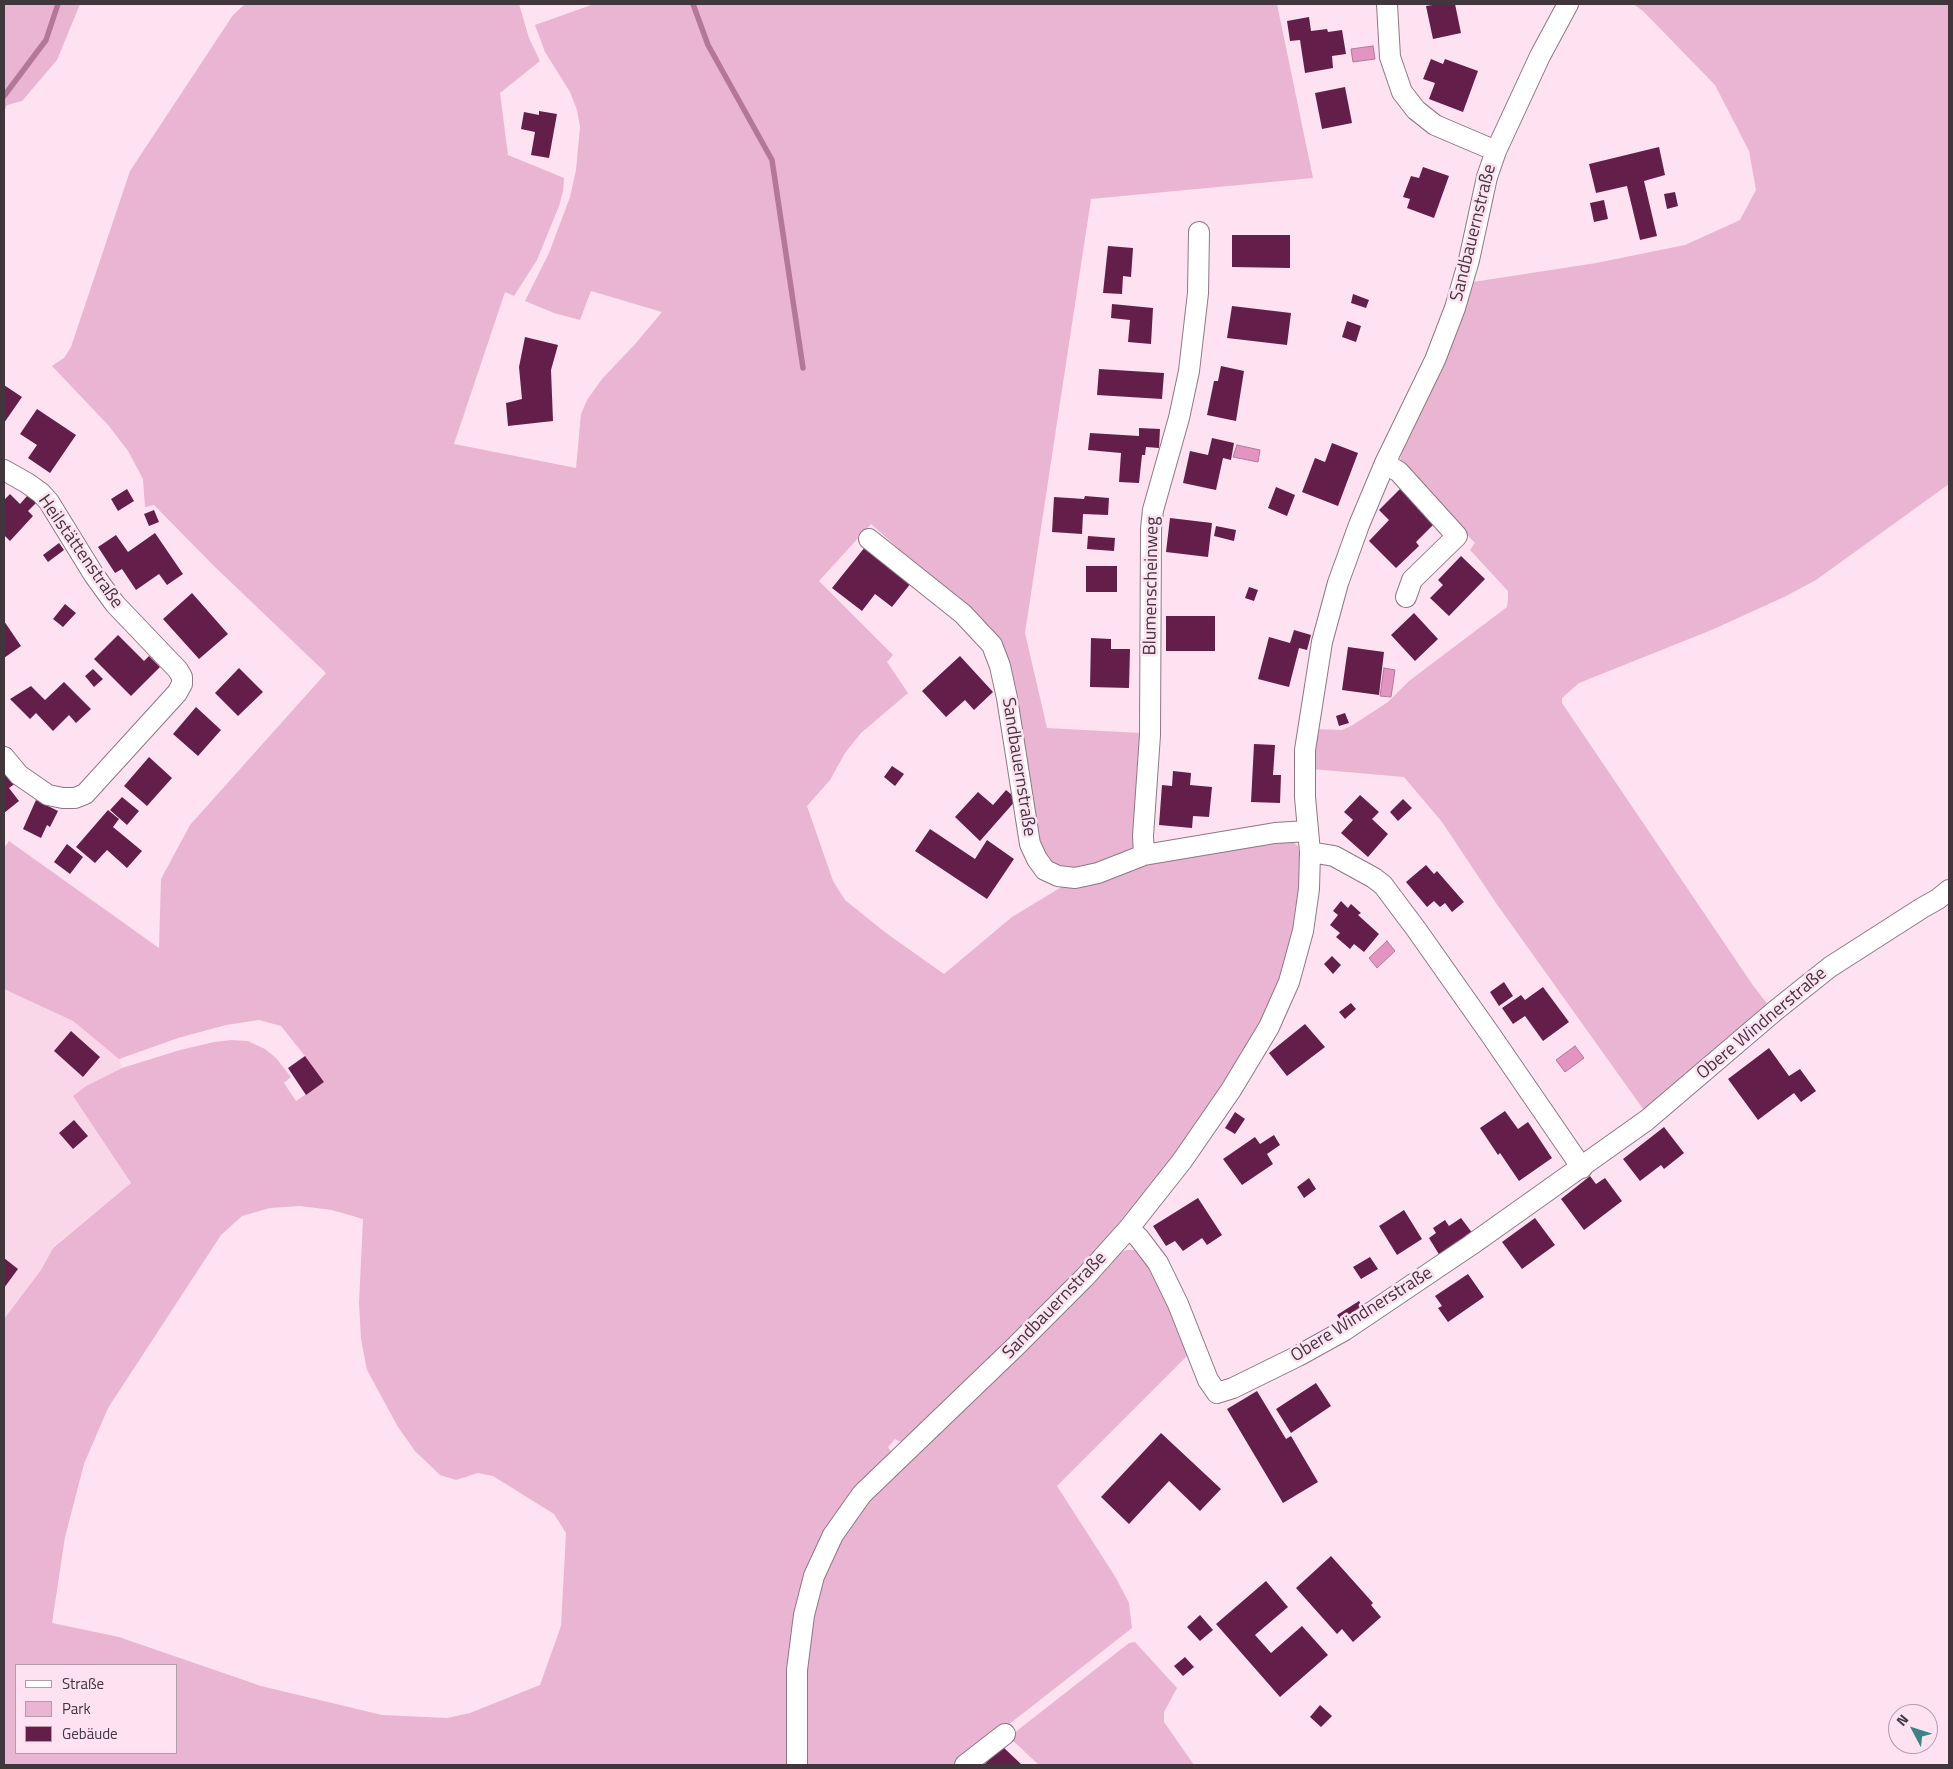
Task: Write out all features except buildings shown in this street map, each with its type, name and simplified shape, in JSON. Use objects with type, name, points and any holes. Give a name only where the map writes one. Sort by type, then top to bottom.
[{"type":"street","points":[[1387,4],[1390,57],[1402,92],[1416,110],[1435,125],[1496,151]]},
{"type":"street","name":"Sandbauernstraße","points":[[797,1765],[797,1670],[804,1615],[814,1576],[833,1535],[862,1494],[1085,1278],[1130,1228],[1182,1161],[1232,1090],[1269,1027],[1289,982],[1303,931],[1309,889],[1310,852],[1305,797],[1305,750],[1322,642],[1338,583],[1384,463],[1435,360],[1455,308],[1469,260],[1487,177],[1496,151],[1540,56],[1568,4]]},
{"type":"street","name":"Blumenscheinweg","points":[[1144,856],[1143,836],[1150,735],[1151,529],[1153,510],[1179,418],[1189,371],[1198,293],[1199,232]]},
{"type":"street","points":[[1384,463],[1399,472],[1457,536],[1412,580],[1406,597]]},
{"type":"street","name":"Heilstättenstraße","points":[[4,470],[27,483],[49,502],[94,575],[115,604],[178,670],[182,677],[182,684],[177,693],[85,794],[75,798],[63,798],[48,794],[19,775],[4,756]]},
{"type":"street","name":"Sandbauernstraße","points":[[869,539],[963,614],[992,645],[1000,666],[1007,698],[1030,844],[1045,870],[1058,876],[1075,878],[1098,873],[1144,856],[1275,833],[1308,831]]},
{"type":"street","points":[[1310,852],[1334,856],[1383,885],[1484,1026],[1582,1168]]},
{"type":"street","name":"Obere Windnerstraße","points":[[1130,1228],[1140,1238],[1158,1263],[1178,1304],[1208,1380],[1217,1393],[1233,1388],[1345,1330],[1582,1168],[1647,1120],[1776,1010],[1830,967],[1909,916],[1938,900],[1949,890]]},
{"type":"street","points":[[965,1765],[1005,1734]]},
{"type":"shaded area","points":[[1373,46],[1375,59],[1353,62],[1351,49]]},
{"type":"shaded area","points":[[1237,445],[1260,450],[1258,462],[1233,457]]},
{"type":"shaded area","points":[[1384,668],[1395,670],[1391,697],[1380,696]]},
{"type":"shaded area","points":[[1387,941],[1395,951],[1377,968],[1369,958]]},
{"type":"shaded area","points":[[4,989],[73,1021],[119,1059],[122,1068],[86,1086],[73,1096],[131,1183],[53,1247],[41,1270],[4,1319]]},
{"type":"shaded area","points":[[1575,1046],[1584,1058],[1565,1072],[1556,1060]]},
{"type":"green space","points":[[4,4],[80,4],[57,60],[22,101],[7,105],[4,111]]},
{"type":"green space","points":[[245,4],[519,4],[529,38],[540,61],[500,93],[508,155],[564,178],[563,191],[559,206],[537,260],[514,296],[505,292],[454,444],[576,468],[581,414],[587,400],[602,379],[662,312],[591,291],[580,320],[554,313],[525,301],[549,253],[570,197],[576,170],[580,127],[577,110],[570,92],[545,52],[535,25],[594,4],[1277,4],[1313,178],[1091,199],[1025,633],[1047,728],[1141,733],[1133,838],[1136,840],[1134,848],[1130,853],[1076,871],[1053,869],[1037,850],[1008,675],[954,599],[871,524],[819,581],[893,655],[887,662],[908,693],[861,733],[845,753],[830,780],[807,806],[833,881],[845,900],[886,933],[944,974],[1012,917],[1068,883],[1149,860],[1222,845],[1292,841],[1298,846],[1301,863],[1301,889],[1290,956],[1266,1014],[1216,1099],[1122,1225],[1060,1291],[901,1442],[895,1439],[888,1447],[891,1452],[864,1481],[820,1542],[789,1765],[4,1765],[4,1319],[41,1270],[53,1248],[131,1183],[73,1096],[86,1086],[122,1068],[180,1050],[231,1040],[248,1041],[265,1049],[276,1058],[291,1077],[284,1083],[296,1101],[324,1082],[281,1026],[259,1020],[226,1025],[178,1038],[119,1059],[73,1021],[4,989],[4,848],[9,841],[159,948],[161,879],[190,825],[326,673],[215,567],[154,505],[145,507],[143,479],[128,451],[109,426],[52,366],[64,358],[71,347],[130,171],[233,15]],"holes":[[[300,1206],[332,1210],[363,1219],[359,1303],[361,1339],[367,1370],[398,1427],[415,1451],[440,1475],[456,1480],[478,1473],[493,1476],[554,1514],[566,1533],[561,1626],[540,1685],[470,1713],[447,1718],[382,1715],[261,1686],[119,1637],[52,1623],[65,1537],[84,1464],[108,1408],[221,1235],[242,1216],[270,1208]]]},
{"type":"green space","points":[[1633,4],[1949,4],[1949,484],[1816,580],[1714,629],[1579,683],[1562,698],[1562,703],[1752,984],[1772,1010],[1646,1113],[1496,903],[1442,822],[1404,777],[1312,769],[1315,729],[1342,730],[1351,726],[1388,702],[1409,681],[1507,607],[1508,591],[1470,550],[1475,543],[1400,463],[1402,447],[1451,339],[1473,282],[1596,263],[1685,245],[1740,220],[1756,190],[1749,151],[1715,85],[1643,11]]},
{"type":"green space","points":[[1126,1250],[1143,1253],[1151,1260],[1189,1354],[1057,1486],[1116,1578],[1129,1603],[1132,1628],[957,1765],[805,1765],[804,1720],[809,1633],[826,1563],[854,1515],[1115,1257]]},
{"type":"green space","points":[[1135,1642],[1177,1688],[1164,1712],[1164,1722],[1194,1765],[1039,1765],[1009,1737],[1129,1643]]},
{"type":"waterway","points":[[4,96],[46,40],[58,4]]},
{"type":"waterway","points":[[693,4],[708,45],[772,160],[803,368]]}]
